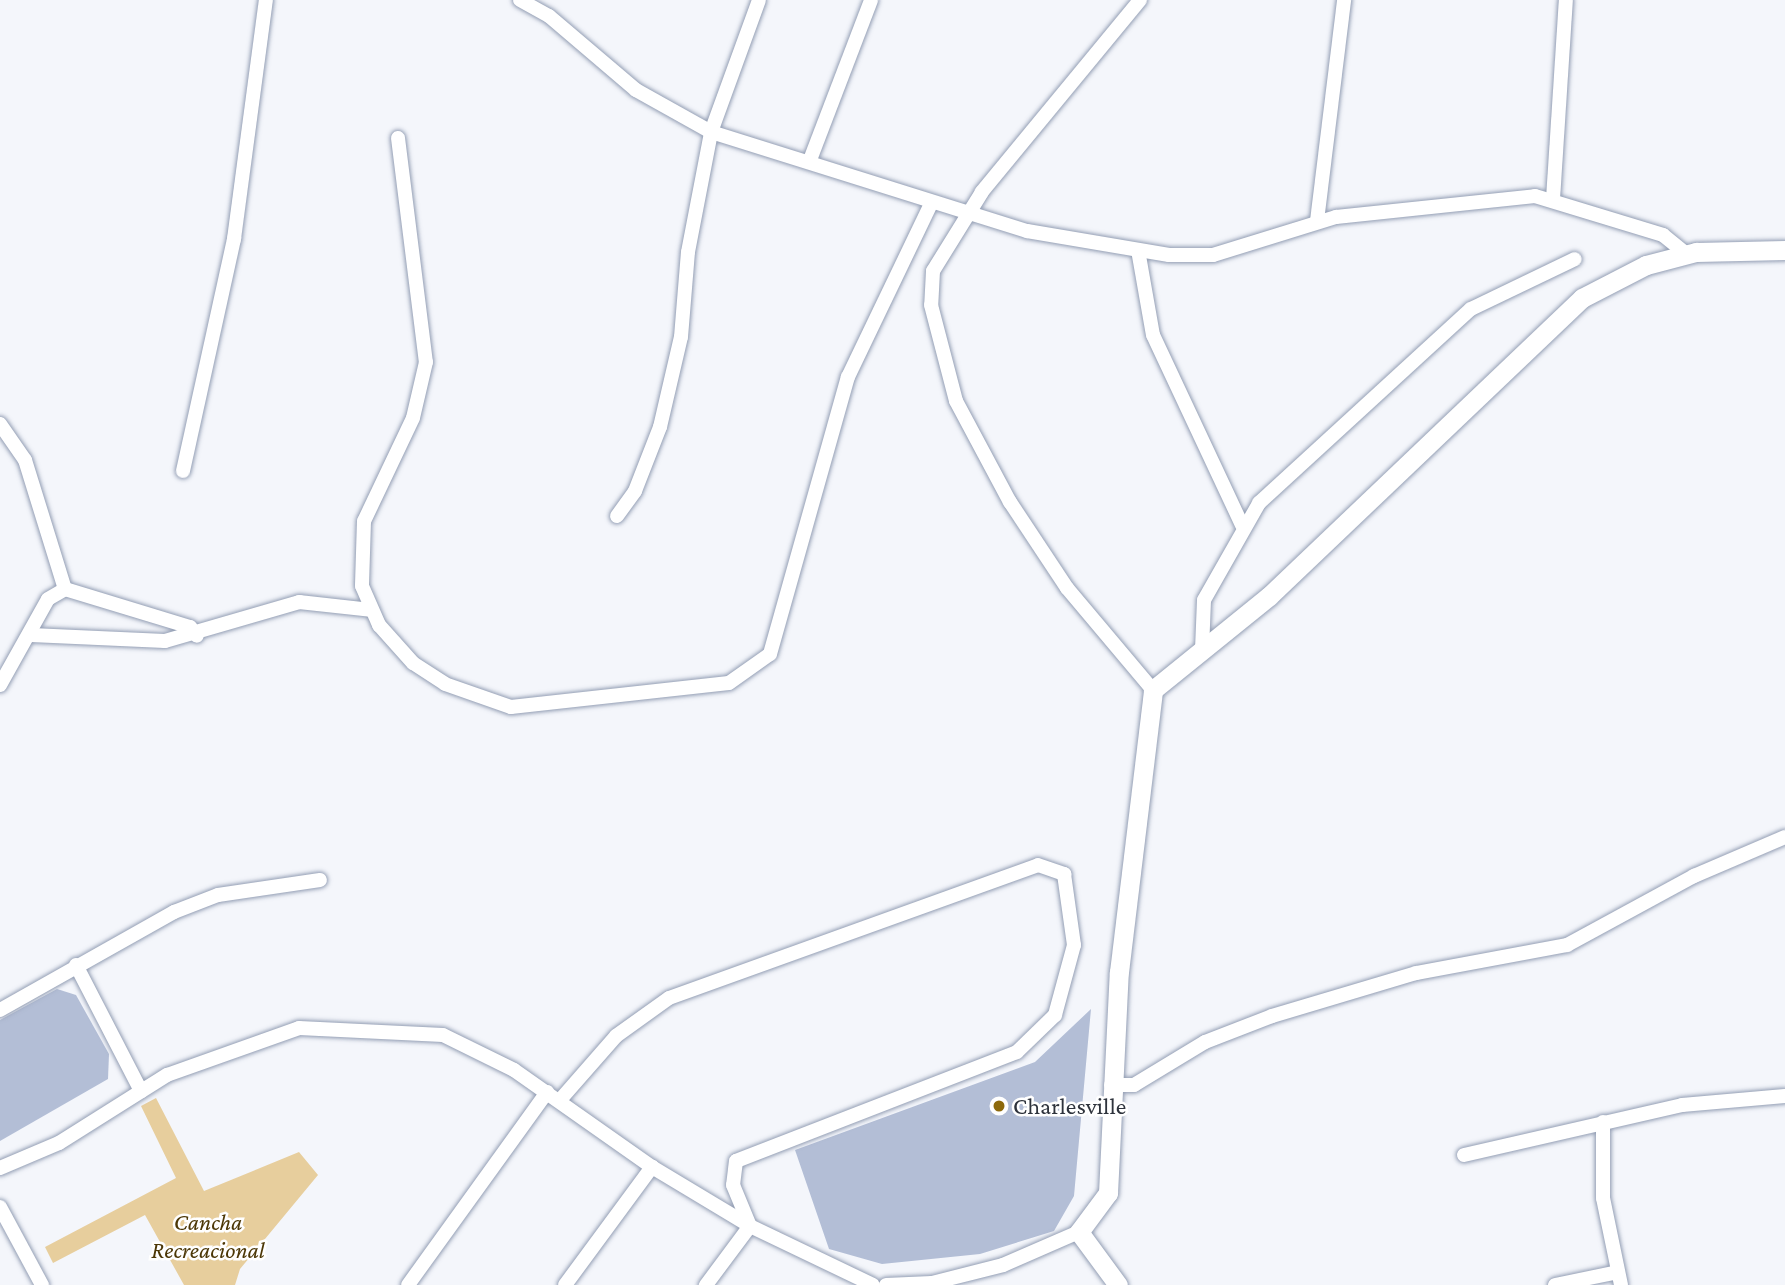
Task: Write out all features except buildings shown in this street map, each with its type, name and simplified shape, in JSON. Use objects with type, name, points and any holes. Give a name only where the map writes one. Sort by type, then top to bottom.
[{"type":"street","points":[[183,471],[234,239],[266,0]]},
{"type":"street","points":[[520,0],[549,16],[636,90],[711,132],[810,160],[966,216],[1139,250],[1223,254],[1317,221],[1482,198],[1553,200],[1663,234],[1688,254]]},
{"type":"street","points":[[617,516],[635,491],[660,427],[711,132],[759,0]]},
{"type":"street","points":[[810,160],[839,70],[871,0]]},
{"type":"street","points":[[1140,0],[966,216],[933,271],[932,294],[940,354],[956,401],[1067,588],[1129,653],[1153,690]]},
{"type":"street","points":[[1317,221],[1344,0]]},
{"type":"street","points":[[1553,200],[1566,0]]},
{"type":"street","points":[[398,138],[426,362],[414,418],[364,520],[360,570],[372,610],[398,649],[428,675],[511,707],[682,691],[729,683],[756,669],[781,633],[848,377],[931,204]]},
{"type":"street","points":[[1139,250],[1153,335],[1242,525]]},
{"type":"street","points":[[886,1285],[932,1283],[1003,1265],[1079,1232],[1108,1193],[1111,1085],[1138,779],[1153,690],[1269,596],[1582,298],[1646,265],[1688,254],[1785,250]]},
{"type":"street","points":[[1202,650],[1204,600],[1242,525],[1277,484],[1471,309],[1575,259]]},
{"type":"street","points":[[0,424],[25,460],[65,589]]},
{"type":"street","points":[[0,685],[31,635],[48,599],[65,589],[190,627],[197,636]]},
{"type":"street","points":[[31,635],[155,642],[197,636],[299,601],[372,610]]},
{"type":"street","points":[[1111,1085],[1134,1085],[1205,1042],[1272,1016],[1416,973],[1567,946],[1694,876],[1785,836]]},
{"type":"street","points":[[408,1285],[553,1096],[616,1036],[669,998],[1038,865],[1064,874],[1074,945],[1055,1015],[1017,1052],[750,1151],[736,1161],[733,1185],[750,1226]]},
{"type":"street","points":[[0,1010],[76,965],[218,895],[320,880]]},
{"type":"street","points":[[76,965],[141,1091]]},
{"type":"street","points":[[0,1168],[59,1143],[167,1075],[299,1028],[358,1026],[443,1035],[553,1096],[652,1167],[750,1226],[873,1285]]},
{"type":"street","points":[[1464,1156],[1682,1105],[1785,1096]]},
{"type":"street","points":[[1555,1285],[1619,1278],[1603,1198],[1603,1122]]},
{"type":"street","points":[[565,1285],[652,1167]]},
{"type":"street","points":[[0,1207],[42,1285]]},
{"type":"street","points":[[706,1285],[750,1226]]},
{"type":"street","points":[[1079,1232],[1118,1285]]},
{"type":"green space","name":"Cancha Recreacional","points":[[156,1098],[204,1191],[299,1152],[318,1175],[240,1269],[235,1285],[184,1285],[145,1215],[53,1263],[45,1247],[176,1178],[141,1106]]},
{"type":"place","name":"Charlesville","points":[[999,1106]]}]
